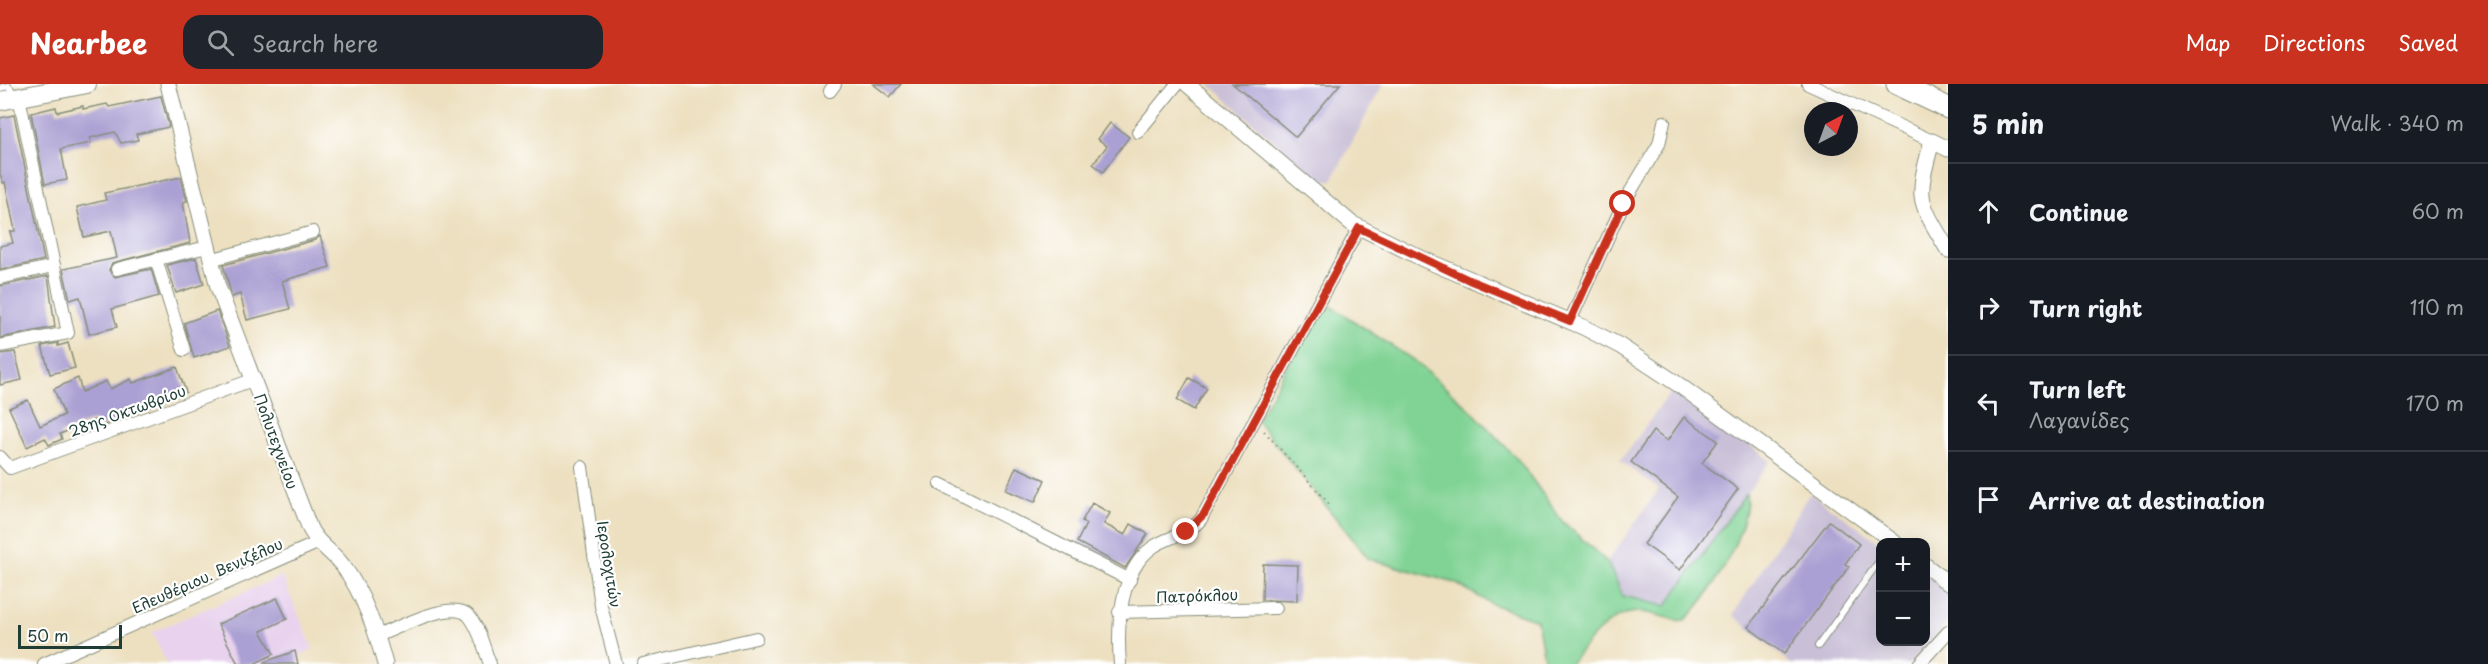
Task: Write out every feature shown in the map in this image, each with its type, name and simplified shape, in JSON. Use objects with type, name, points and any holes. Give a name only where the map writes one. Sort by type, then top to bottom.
[{"type":"highway","points":[[1897,84],[1948,108]]},
{"type":"main road","points":[[0,101],[87,84]]},
{"type":"street","name":"Πολυτεχνείου","points":[[168,84],[209,254],[231,323],[255,380],[301,509],[317,543],[332,554],[347,572],[377,636],[385,664]]},
{"type":"street","points":[[1138,132],[1177,84]]},
{"type":"street","points":[[1187,84],[1328,206],[1359,228],[1469,280],[1570,321],[1620,346],[1671,379],[1888,538]]},
{"type":"street","points":[[1808,84],[1948,148]]},
{"type":"street","points":[[0,346],[68,333],[19,97]]},
{"type":"street","points":[[1570,321],[1623,204],[1659,144],[1664,122]]},
{"type":"street","points":[[1932,141],[1920,197],[1927,215],[1948,250]]},
{"type":"street","points":[[1120,664],[1119,612],[1130,580],[1148,551],[1186,532],[1201,519],[1359,228]]},
{"type":"street","points":[[117,269],[156,259],[209,254],[313,232]]},
{"type":"street","points":[[156,259],[184,350]]},
{"type":"street","points":[[0,278],[54,266]]},
{"type":"street","name":"28ης Οκτωβρίου","points":[[0,457],[9,468],[255,380]]},
{"type":"street","name":"Ιερολοχιτών","points":[[582,467],[601,606],[616,664]]},
{"type":"street","points":[[940,484],[1130,580]]},
{"type":"street","name":"Ελευθέριου. Βενιζέλου","points":[[44,664],[317,543]]},
{"type":"street","points":[[1930,569],[1948,583]]},
{"type":"street","name":"Πατρόκλου","points":[[1119,612],[1276,608]]},
{"type":"street","points":[[377,636],[444,610],[460,609],[475,625],[490,664]]},
{"type":"street","points":[[1919,664],[1948,632]]},
{"type":"street","points":[[643,664],[756,638]]},
{"type":"lane","points":[[0,88],[8,86],[19,97]]},
{"type":"lane","points":[[1818,646],[1876,567]]},
{"type":"path","points":[[1254,420],[1332,507]]},
{"type":"shaded area","points":[[1209,84],[1383,84],[1332,180],[1319,181]]},
{"type":"shaded area","points":[[1673,389],[1711,424],[1719,419],[1770,461],[1666,606],[1622,596],[1607,562],[1659,489],[1620,461]]},
{"type":"shaded area","points":[[1810,493],[1876,540],[1876,646],[1925,646],[1909,664],[1791,664],[1733,615]]},
{"type":"shaded area","points":[[282,576],[313,649],[300,655],[302,664],[167,664],[152,632]]},
{"type":"shaded area","points":[[1930,578],[1948,591],[1948,621],[1930,641]]},
{"type":"green space","points":[[1323,301],[1415,361],[1469,408],[1519,461],[1562,521],[1607,562],[1623,596],[1666,606],[1746,494],[1746,507],[1735,543],[1704,599],[1683,621],[1636,612],[1616,618],[1598,631],[1570,664],[1545,664],[1537,620],[1492,604],[1455,583],[1369,559],[1257,421]]},
{"type":"building","points":[[873,84],[901,84],[890,97]]},
{"type":"building","points":[[1233,84],[1340,84],[1296,137]]},
{"type":"building","points":[[161,96],[169,127],[136,134],[138,140],[121,143],[115,132],[90,138],[91,143],[61,149],[67,180],[45,184],[31,113],[56,107],[57,112],[83,106],[83,109],[107,104],[109,107]]},
{"type":"building","points":[[14,115],[44,260],[0,270],[0,246],[13,243],[10,232],[15,231],[5,182],[3,183],[0,174],[0,118]]},
{"type":"building","points":[[1110,123],[1129,137],[1103,172],[1093,164],[1107,146],[1098,139]]},
{"type":"building","points":[[181,177],[187,201],[183,202],[190,243],[112,263],[109,270],[115,277],[151,269],[159,296],[112,309],[117,327],[89,334],[80,297],[70,300],[63,269],[117,258],[111,231],[84,237],[77,207],[106,200],[104,193]]},
{"type":"building","points":[[320,236],[330,267],[282,281],[290,309],[247,320],[240,294],[232,297],[223,265],[315,240]]},
{"type":"building","points":[[196,258],[204,284],[176,293],[167,265]]},
{"type":"building","points":[[48,276],[55,327],[0,338],[0,286]]},
{"type":"building","points":[[217,311],[230,346],[194,358],[184,323]]},
{"type":"building","points":[[58,343],[58,346],[68,343],[75,368],[50,374],[42,346]]},
{"type":"building","points":[[15,352],[22,380],[0,385],[0,354]]},
{"type":"building","points":[[177,367],[186,392],[97,428],[94,420],[60,434],[62,439],[49,445],[45,438],[27,447],[9,408],[28,400],[40,426],[64,415],[54,389],[78,378],[82,392],[106,381],[110,389],[131,379],[133,383]]},
{"type":"building","points":[[1189,378],[1207,388],[1194,410],[1177,400]]},
{"type":"building","points":[[1684,417],[1718,441],[1702,463],[1738,489],[1680,570],[1644,544],[1678,497],[1631,462],[1653,431],[1667,441]]},
{"type":"building","points":[[1016,467],[1045,480],[1035,502],[1006,490]]},
{"type":"building","points":[[1092,503],[1110,513],[1104,524],[1125,535],[1131,524],[1148,534],[1125,568],[1077,542],[1086,524],[1082,521]]},
{"type":"building","points":[[1829,521],[1859,544],[1845,564],[1849,567],[1784,654],[1748,627]]},
{"type":"building","points":[[1263,564],[1298,565],[1297,601],[1262,600]]},
{"type":"building","points":[[277,598],[287,619],[261,631],[274,654],[254,664],[238,664],[218,624]]},
{"type":"building","points":[[295,651],[298,664],[264,664],[264,662]]},
{"type":"route","points":[[1186,532],[1197,524],[1204,514],[1359,228],[1469,280],[1570,321],[1623,204]]}]
